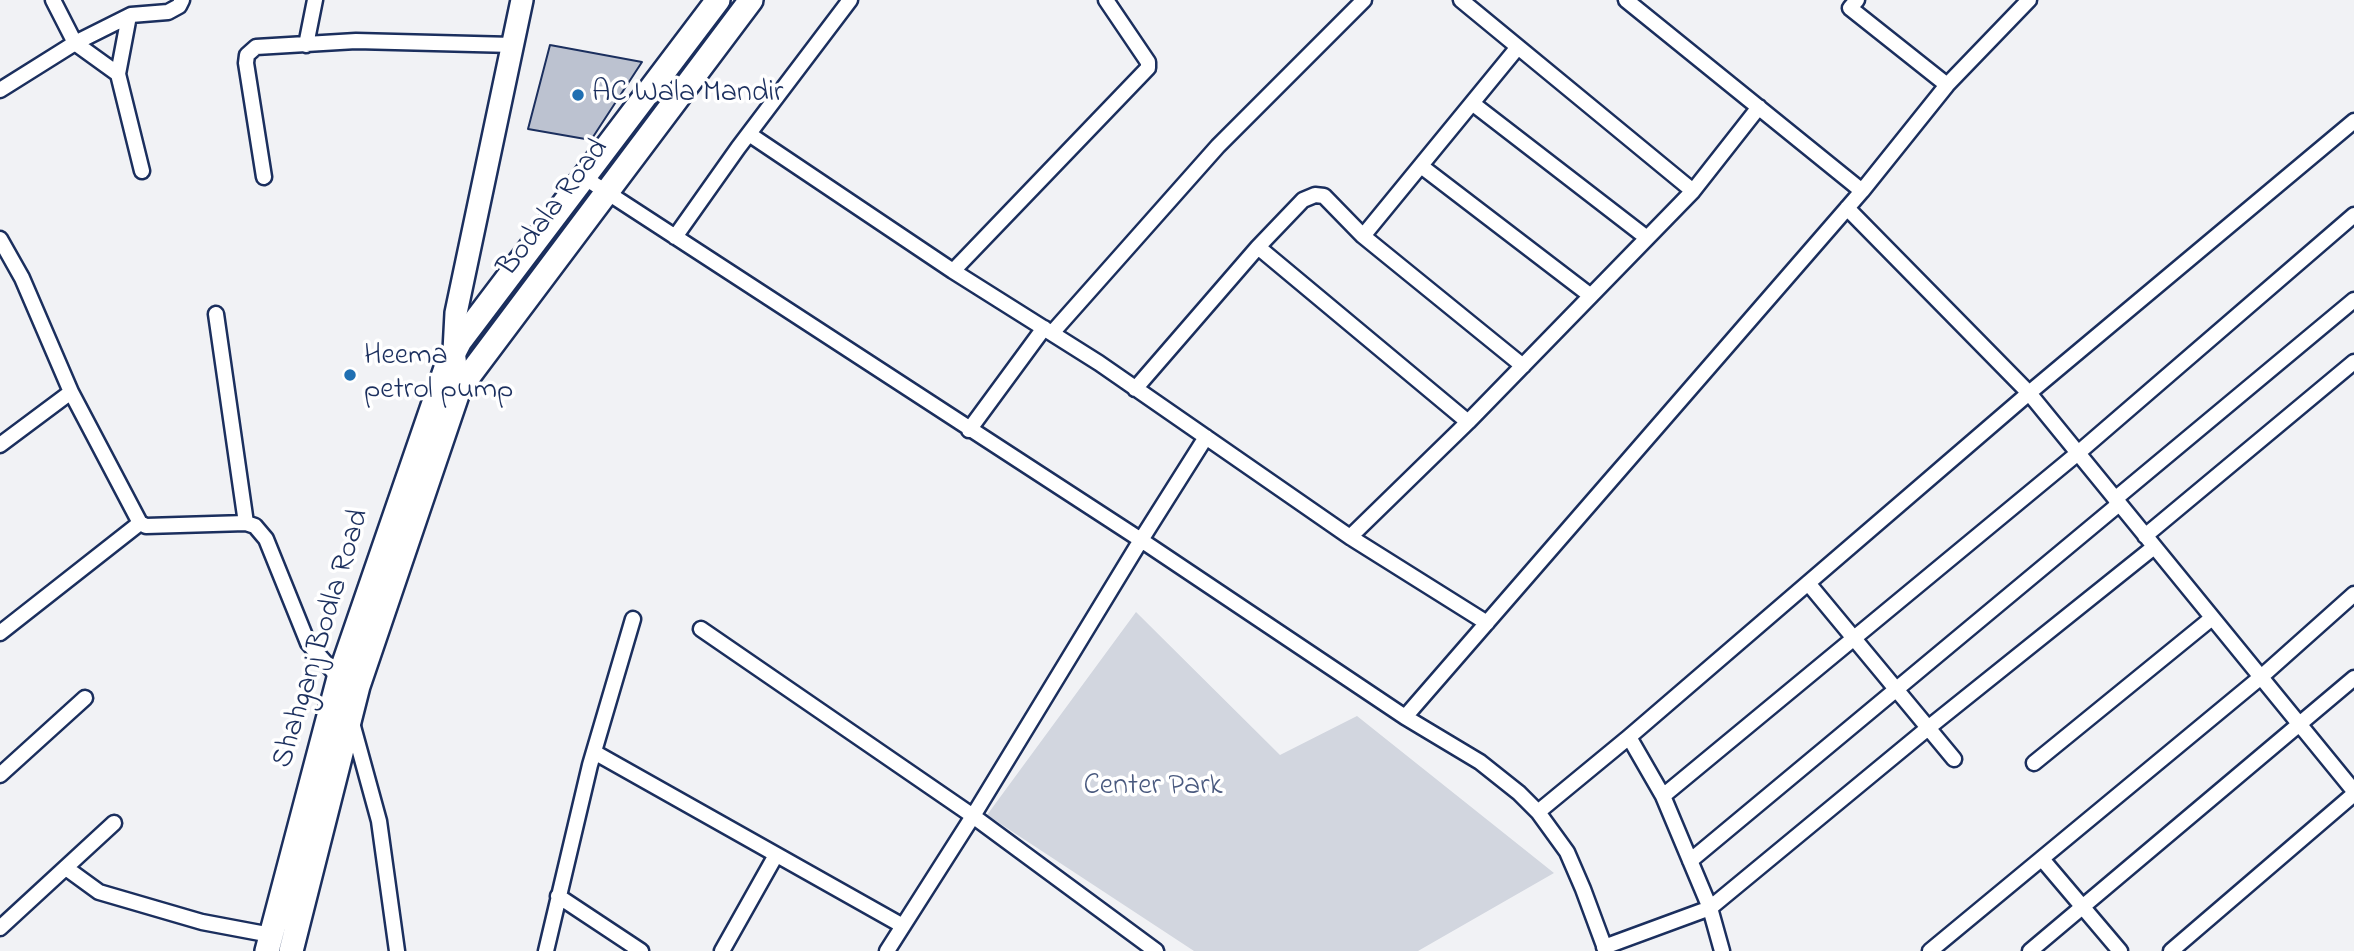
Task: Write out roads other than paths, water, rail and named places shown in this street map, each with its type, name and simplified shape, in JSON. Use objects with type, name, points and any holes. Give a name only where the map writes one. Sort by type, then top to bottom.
[{"type":"main road","name":"Bodala Road","points":[[454,351],[718,0]]},
{"type":"main road","name":"Bodala Road","points":[[459,389],[751,0]]},
{"type":"main road","name":"Shahganj Bodla Road","points":[[269,943],[438,388],[454,351]]},
{"type":"main road","name":"Shahganj Bodla Road","points":[[291,951],[350,715],[349,682],[459,389]]},
{"type":"street","points":[[52,0],[75,43],[118,74]]},
{"type":"street","points":[[0,90],[75,43],[129,16],[168,12],[179,6],[182,0]]},
{"type":"street","points":[[306,45],[315,0]]},
{"type":"street","points":[[459,389],[454,351],[456,313],[522,0]]},
{"type":"street","points":[[675,237],[850,0]]},
{"type":"street","points":[[953,271],[1147,68],[1148,62],[1106,0]]},
{"type":"street","points":[[969,430],[1048,331],[1218,146],[1364,0]]},
{"type":"street","points":[[1461,0],[1693,191]]},
{"type":"street","points":[[1626,0],[1862,191]]},
{"type":"street","points":[[1405,717],[1862,191],[1947,85],[2029,0]]},
{"type":"street","points":[[1849,3],[1947,85]]},
{"type":"street","points":[[129,16],[118,74],[142,171]]},
{"type":"street","points":[[264,177],[246,63],[250,50],[264,45],[356,41],[513,45]]},
{"type":"street","points":[[1363,236],[1518,47]]},
{"type":"street","points":[[1472,103],[1647,238]]},
{"type":"street","points":[[1350,537],[1468,422],[1693,191],[1759,107]]},
{"type":"street","points":[[1538,812],[2029,393],[2354,121]]},
{"type":"street","points":[[749,134],[953,271],[1135,388],[1350,537],[1487,623]]},
{"type":"street","points":[[1421,166],[1591,296]]},
{"type":"street","points":[[585,178],[1141,540],[1405,717],[1480,762],[1538,812],[1567,852],[1605,949],[1710,908],[2150,541],[2354,362]]},
{"type":"street","points":[[1135,388],[1258,247],[1303,200],[1315,195],[1324,196],[1363,236],[1523,366]]},
{"type":"street","points":[[1847,208],[2029,393],[2354,792],[2171,951]]},
{"type":"street","points":[[1663,796],[2078,453],[2354,215]]},
{"type":"street","points":[[0,239],[22,278],[71,392],[140,523],[146,526],[246,523],[255,526],[266,539],[308,643],[349,682]]},
{"type":"street","points":[[1258,247],[1468,422]]},
{"type":"street","points":[[1690,861],[2354,300]]},
{"type":"street","points":[[216,314],[246,523]]},
{"type":"street","points":[[0,445],[71,392]]},
{"type":"street","points":[[887,951],[1206,438]]},
{"type":"street","points":[[0,633],[140,523]]},
{"type":"street","points":[[1808,583],[1955,759]]},
{"type":"street","points":[[1930,951],[2261,677],[2354,594]]},
{"type":"street","points":[[2034,763],[2213,618]]},
{"type":"street","points":[[546,951],[594,752],[633,619]]},
{"type":"street","points":[[701,629],[973,816],[1156,951]]},
{"type":"street","points":[[2030,951],[2354,678]]},
{"type":"street","points":[[0,775],[85,698]]},
{"type":"street","points":[[350,715],[379,821],[397,951]]},
{"type":"street","points":[[1629,737],[1663,796],[1710,908],[1722,951]]},
{"type":"street","points":[[594,752],[903,926]]},
{"type":"street","points":[[0,928],[114,823]]},
{"type":"street","points":[[722,951],[776,855]]},
{"type":"street","points":[[2042,859],[2120,951]]},
{"type":"street","points":[[66,868],[99,892],[269,943]]},
{"type":"street","points":[[558,896],[641,951]]},
{"type":"place","name":"AC Wala Mandir","points":[[578,95]]},
{"type":"place","name":"Heema petrol pump","points":[[350,375]]},
{"type":"park label","name":"Center Park","points":[[1153,788]]}]
